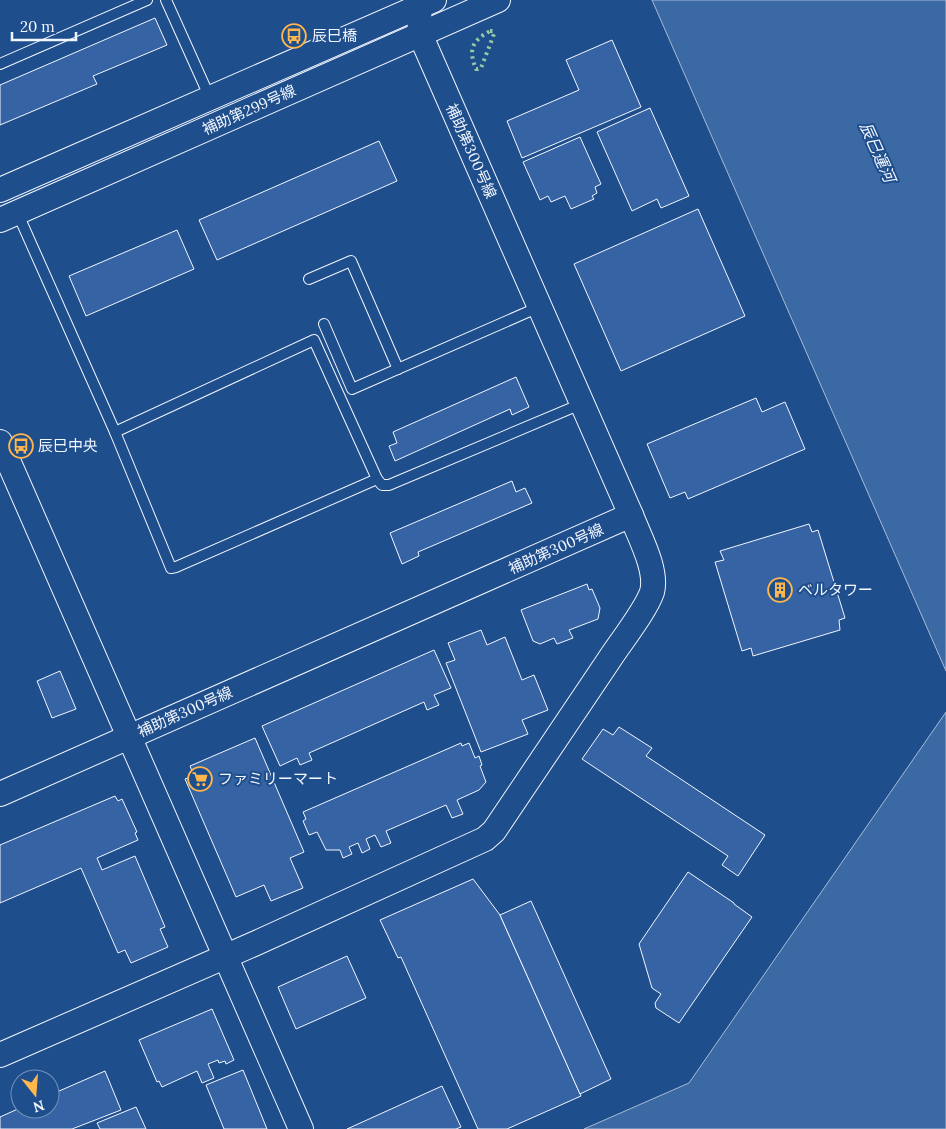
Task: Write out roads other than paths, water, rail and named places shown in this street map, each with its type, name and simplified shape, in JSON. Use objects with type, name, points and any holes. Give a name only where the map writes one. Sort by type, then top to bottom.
[{"type":"street","name":"補助第299号線","points":[[9,216],[498,0]]},
{"type":"street","name":"補助第299号線","points":[[0,190],[210,98],[393,8],[423,2]]},
{"type":"street","points":[[420,34],[423,2]]},
{"type":"street","points":[[393,8],[420,34]]},
{"type":"street","name":"補助第300号線","points":[[0,794],[631,515],[420,34]]},
{"type":"street","points":[[0,442],[302,1129]]},
{"type":"street","points":[[0,1055],[486,839],[494,831],[643,609],[652,591],[652,573],[648,556],[631,515]]},
{"type":"lane","points":[[0,64],[147,0]]},
{"type":"lane","points":[[166,0],[210,98]]},
{"type":"lane","points":[[9,216],[115,432],[171,568],[377,479]]},
{"type":"lane","points":[[309,279],[351,261],[398,369]]},
{"type":"lane","points":[[324,324],[352,389],[539,307]]},
{"type":"lane","points":[[115,432],[314,340],[377,479],[382,485],[389,485],[582,404]]},
{"type":"water","name":"辰巳運河","points":[[652,0],[946,0],[946,671]]},
{"type":"water","points":[[946,712],[946,1129],[584,1129],[689,1083]]},
{"type":"place","name":"辰巳橋","points":[[294,36]]},
{"type":"place","name":"辰巳中央","points":[[21,446]]},
{"type":"place","name":"ベルタワー","points":[[780,590]]},
{"type":"place","name":"ファミリーマート","points":[[200,779]]}]
